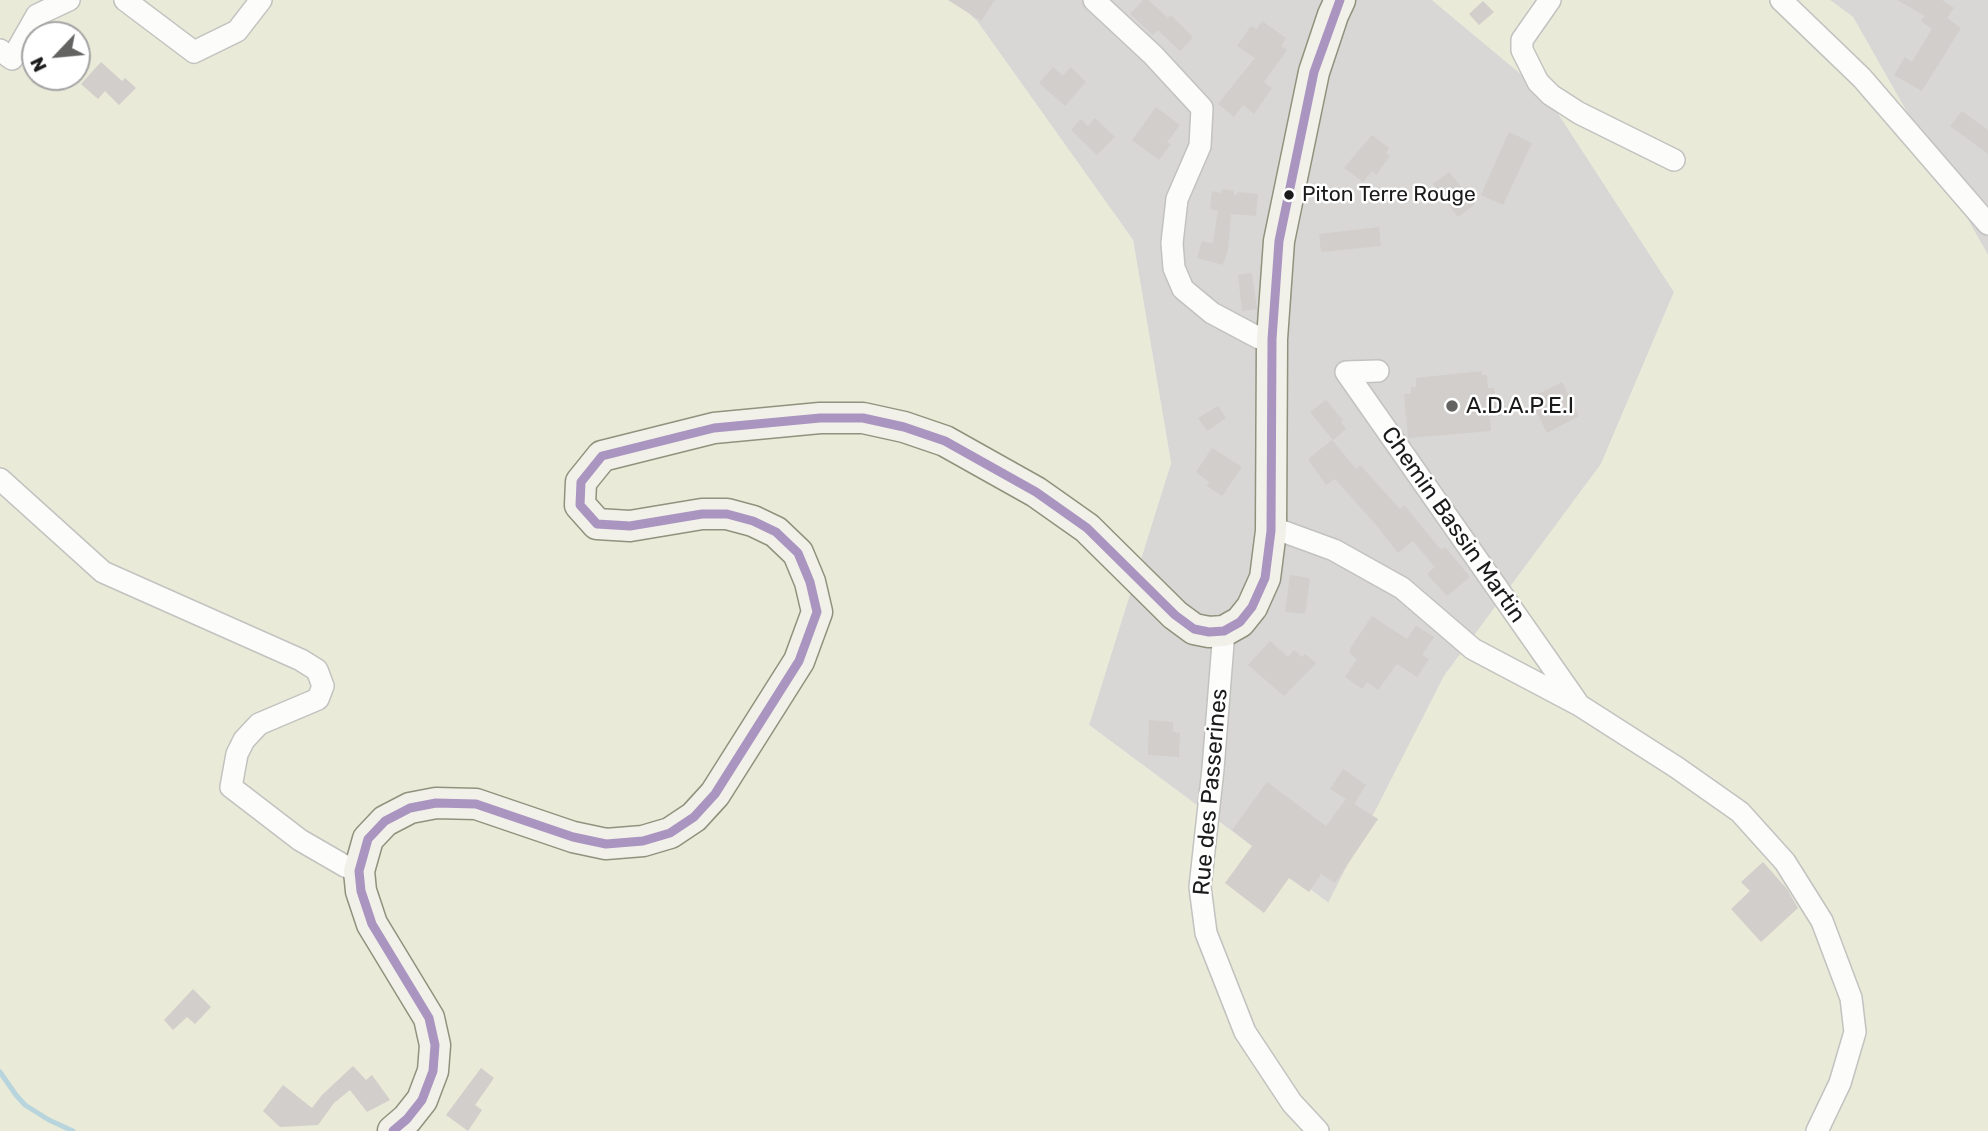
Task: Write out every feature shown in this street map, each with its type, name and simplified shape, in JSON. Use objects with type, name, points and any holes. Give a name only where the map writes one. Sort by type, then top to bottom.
[{"type":"main road","points":[[393,1131],[422,1100],[433,1071],[435,1045],[429,1018],[372,924],[361,891],[359,871],[368,839],[385,821],[410,808],[436,803],[476,804],[573,837],[606,844],[643,841],[670,834],[694,817],[715,794],[799,661],[817,612],[810,582],[798,553],[776,533],[753,521],[727,514],[702,514],[630,526],[597,524],[580,505],[581,482],[602,456],[714,428],[820,418],[863,418],[904,426],[945,442],[1036,492],[1087,528],[1175,615],[1194,629],[1224,631],[1240,622],[1252,607],[1265,578],[1271,531],[1272,339],[1279,241],[1314,72],[1332,15],[1340,0]]},
{"type":"street","points":[[0,50],[12,59],[37,15],[68,0]]},
{"type":"street","points":[[125,0],[194,52],[237,32],[261,0]]},
{"type":"street","points":[[1094,0],[1153,55],[1202,107],[1200,146],[1177,199],[1172,243],[1174,268],[1183,289],[1212,313],[1259,338],[1272,339]]},
{"type":"street","points":[[1550,0],[1522,40],[1522,50],[1538,82],[1551,95],[1578,113],[1674,159]]},
{"type":"street","points":[[1782,0],[1862,78],[1988,224]]},
{"type":"street","name":"Chemin Bassin Martin","points":[[1378,371],[1346,372],[1579,705]]},
{"type":"street","points":[[0,479],[103,572],[301,660],[317,670],[323,686],[318,699],[259,724],[244,740],[237,754],[231,788],[300,840],[359,871]]},
{"type":"street","name":"Chemin Bassin Martin","points":[[1271,531],[1282,531],[1334,550],[1402,589],[1473,649],[1579,705],[1676,766],[1740,812],[1785,862],[1822,921],[1851,998],[1856,1032],[1840,1083],[1817,1131]]},
{"type":"street","name":"Rue des Passerines","points":[[1224,631],[1200,887],[1206,933],[1245,1032],[1292,1104],[1318,1131]]},
{"type":"shaded area","points":[[954,0],[1432,0],[1546,95],[1674,292],[1601,464],[1444,676],[1329,903],[1089,725],[1171,463],[1133,240],[977,21]]},
{"type":"shaded area","points":[[1830,0],[1988,0],[1988,255],[1853,17]]},
{"type":"green space","points":[[0,0],[954,0],[977,21],[1133,240],[1171,463],[1089,725],[1328,903],[1444,676],[1601,464],[1674,292],[1546,95],[1432,0],[1830,0],[1853,17],[1988,255],[1988,1131],[0,1131]]},
{"type":"building","points":[[948,0],[995,0],[981,21]]},
{"type":"building","points":[[1143,0],[1148,0],[1168,18],[1171,15],[1193,37],[1180,51],[1158,30],[1153,35],[1130,14]]},
{"type":"building","points":[[1897,0],[1942,0],[1954,8],[1947,18],[1961,28],[1922,91],[1894,75],[1905,57],[1912,62],[1932,29],[1921,21],[1925,16]]},
{"type":"building","points":[[1483,1],[1494,12],[1479,25],[1469,14]]},
{"type":"building","points":[[1262,21],[1286,38],[1281,46],[1287,50],[1264,82],[1272,88],[1254,114],[1243,105],[1234,117],[1218,104],[1255,58],[1237,46],[1251,26],[1257,29]]},
{"type":"building","points":[[101,62],[122,81],[125,78],[136,88],[119,105],[105,91],[98,99],[89,91],[91,73]]},
{"type":"building","points":[[1053,67],[1063,76],[1071,67],[1086,82],[1065,106],[1039,83]]},
{"type":"building","points":[[1156,107],[1180,125],[1167,142],[1171,144],[1159,160],[1132,140]]},
{"type":"building","points":[[1962,111],[1988,130],[1988,154],[1950,126]]},
{"type":"building","points":[[1095,118],[1115,137],[1097,155],[1071,130],[1081,119],[1088,126]]},
{"type":"building","points":[[1509,132],[1532,143],[1503,205],[1481,195]]},
{"type":"building","points":[[1372,135],[1389,148],[1386,153],[1390,156],[1376,175],[1372,171],[1363,182],[1344,168]]},
{"type":"building","points":[[1449,172],[1475,204],[1458,217],[1433,184]]},
{"type":"building","points":[[1222,189],[1234,191],[1234,195],[1237,195],[1237,192],[1258,194],[1256,216],[1231,214],[1228,249],[1223,265],[1197,258],[1202,241],[1213,242],[1218,211],[1210,209],[1212,191],[1221,193]]},
{"type":"building","points":[[1379,227],[1381,246],[1321,252],[1319,234]]},
{"type":"building","points":[[1252,273],[1257,309],[1242,311],[1238,275]]},
{"type":"building","name":"A.D.A.P.E.I","points":[[1482,371],[1482,375],[1487,375],[1488,388],[1494,388],[1495,396],[1498,395],[1500,416],[1490,417],[1491,431],[1408,438],[1404,394],[1411,394],[1411,387],[1416,387],[1416,378]]},
{"type":"building","points":[[1562,382],[1579,416],[1547,433],[1536,411],[1534,396]]},
{"type":"building","points":[[1326,400],[1343,420],[1341,422],[1346,429],[1333,440],[1310,412]]},
{"type":"building","points":[[1218,406],[1226,418],[1207,431],[1198,418]]},
{"type":"building","points":[[1332,440],[1356,469],[1360,465],[1400,509],[1404,505],[1441,550],[1445,547],[1470,577],[1447,596],[1427,574],[1435,567],[1413,541],[1398,553],[1335,479],[1326,485],[1308,459]]},
{"type":"building","points":[[1212,448],[1242,467],[1222,496],[1207,486],[1209,482],[1196,472]]},
{"type":"building","points":[[1290,575],[1310,578],[1305,614],[1285,612]]},
{"type":"building","points":[[1372,616],[1407,639],[1416,626],[1434,637],[1422,655],[1429,659],[1417,677],[1397,664],[1378,690],[1367,682],[1362,689],[1345,677],[1357,659],[1349,653],[1351,647]]},
{"type":"building","points":[[1270,641],[1288,657],[1294,650],[1302,657],[1305,654],[1316,663],[1284,696],[1248,665]]},
{"type":"building","points":[[1149,720],[1173,722],[1173,732],[1180,733],[1179,757],[1148,755]]},
{"type":"building","points":[[1343,769],[1366,785],[1354,804],[1378,819],[1335,883],[1321,874],[1309,892],[1289,878],[1264,913],[1225,883],[1252,846],[1232,830],[1267,782],[1326,826],[1346,799],[1330,789]]},
{"type":"building","points":[[1763,862],[1787,889],[1798,908],[1761,942],[1731,909],[1750,891],[1741,882]]},
{"type":"building","points":[[193,989],[211,1007],[195,1024],[187,1017],[173,1030],[164,1020]]},
{"type":"building","points":[[353,1066],[366,1080],[372,1075],[390,1100],[367,1112],[350,1090],[334,1103],[318,1125],[280,1127],[263,1111],[283,1085],[312,1108]]},
{"type":"building","points":[[481,1068],[494,1078],[475,1105],[482,1110],[468,1131],[446,1115]]},
{"type":"waterway","points":[[0,1072],[25,1105],[73,1131]]},
{"type":"transit line","points":[[393,1131],[422,1100],[433,1071],[435,1045],[429,1018],[372,924],[361,891],[359,871],[368,839],[385,821],[410,808],[436,803],[476,804],[573,837],[606,844],[643,841],[670,833],[694,817],[715,794],[799,661],[817,612],[810,582],[798,553],[776,532],[753,521],[727,514],[702,514],[630,526],[597,524],[580,505],[581,482],[602,456],[714,428],[820,418],[863,418],[904,427],[945,441],[1036,492],[1087,528],[1175,615],[1194,629],[1224,631],[1240,622],[1252,607],[1265,578],[1271,531],[1272,339],[1279,241],[1314,72],[1340,0]]},
{"type":"place","name":"Piton Terre Rouge","points":[[1289,195]]},
{"type":"place","name":"A.D.A.P.E.I","points":[[1452,406]]}]
